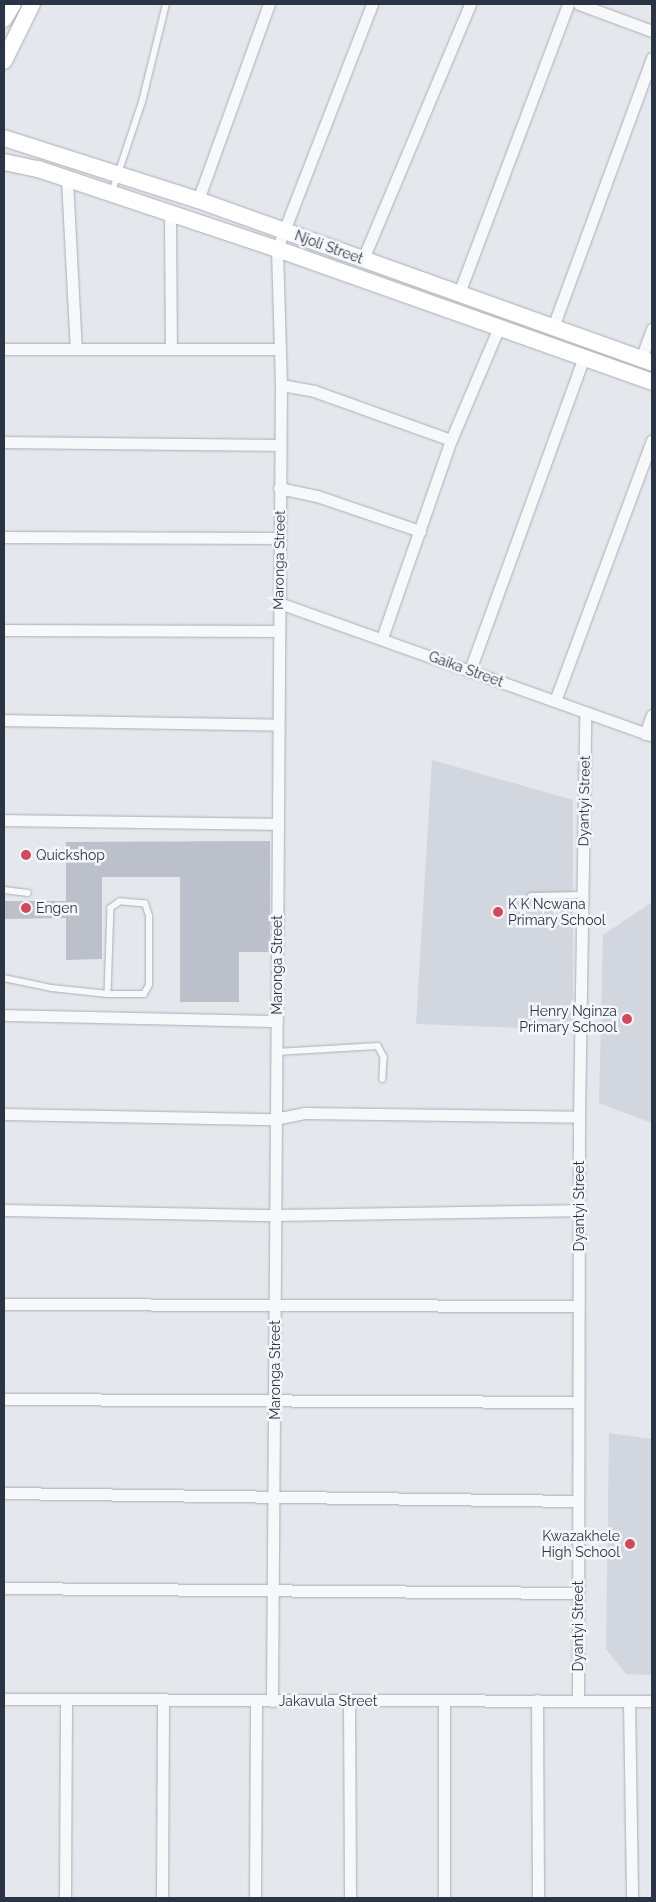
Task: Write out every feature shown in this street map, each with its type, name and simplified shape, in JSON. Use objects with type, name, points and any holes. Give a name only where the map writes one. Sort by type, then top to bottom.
[{"type":"street","points":[[198,200],[269,4]]},
{"type":"street","name":"Maronga Street","points":[[272,1701],[276,1215],[274,1119],[277,1021],[278,824],[278,445],[281,385],[278,349],[278,249],[372,4]]},
{"type":"street","points":[[363,259],[470,4]]},
{"type":"street","points":[[459,293],[568,4]]},
{"type":"street","points":[[579,4],[652,31]]},
{"type":"street","points":[[4,61],[15,8]]},
{"type":"street","points":[[553,327],[652,58]]},
{"type":"street","name":"Njoli Street","points":[[4,138],[198,200],[647,361]]},
{"type":"street","name":"Njoli Street","points":[[4,162],[112,194],[278,249],[584,356],[652,382]]},
{"type":"street","points":[[67,180],[76,349]]},
{"type":"street","points":[[170,214],[171,349]]},
{"type":"street","points":[[382,638],[451,440],[499,327]]},
{"type":"street","points":[[647,361],[652,329]]},
{"type":"street","points":[[4,349],[278,349]]},
{"type":"street","points":[[470,670],[584,356]]},
{"type":"street","points":[[281,385],[314,391],[451,440]]},
{"type":"street","points":[[555,701],[652,440]]},
{"type":"street","points":[[4,442],[278,445]]},
{"type":"street","points":[[279,488],[307,494],[420,531]]},
{"type":"street","points":[[4,537],[279,538]]},
{"type":"street","name":"Gaika Street","points":[[279,603],[382,638],[649,735]]},
{"type":"street","points":[[4,630],[277,631]]},
{"type":"street","name":"Dyantyi Street","points":[[578,1699],[579,1117],[585,713]]},
{"type":"street","points":[[649,735],[652,715]]},
{"type":"street","points":[[4,720],[277,725]]},
{"type":"street","points":[[4,820],[278,824]]},
{"type":"street","points":[[4,1015],[277,1021]]},
{"type":"street","points":[[4,1114],[274,1119],[304,1112],[579,1117]]},
{"type":"street","points":[[4,1210],[276,1215],[579,1210]]},
{"type":"street","points":[[4,1304],[275,1307],[578,1306]]},
{"type":"street","points":[[4,1399],[275,1403],[578,1402]]},
{"type":"street","points":[[4,1493],[578,1501]]},
{"type":"street","points":[[4,1588],[578,1593]]},
{"type":"street","name":"Jakavula Street","points":[[4,1699],[444,1701],[578,1699],[652,1701]]},
{"type":"street","points":[[65,1898],[66,1699]]},
{"type":"street","points":[[255,1898],[256,1700]]},
{"type":"street","points":[[537,1700],[538,1898]]},
{"type":"street","points":[[162,1701],[162,1898]]},
{"type":"street","points":[[349,1701],[350,1898]]},
{"type":"street","points":[[444,1701],[444,1898]]},
{"type":"street","points":[[629,1701],[632,1898]]},
{"type":"lane","points":[[112,194],[142,102],[166,4]]},
{"type":"lane","points":[[4,890],[28,893]]},
{"type":"lane","points":[[531,896],[582,895]]},
{"type":"lane","points":[[4,978],[52,988],[108,994],[141,995],[148,990],[149,916],[145,904],[120,902],[111,908],[108,994]]},
{"type":"lane","points":[[276,1052],[378,1046],[384,1057],[383,1079]]},
{"type":"shaded area","name":"K K Ncwana Primary School","points":[[432,760],[573,800],[573,1030],[416,1024]]},
{"type":"shaded area","name":"Henry Nginza Primary School","points":[[652,902],[652,1123],[599,1103],[603,935]]},
{"type":"shaded area","name":"Kwazakhele High School","points":[[609,1433],[652,1439],[652,1675],[626,1674],[606,1649]]},
{"type":"building","points":[[270,841],[270,952],[239,952],[239,1002],[180,1002],[180,877],[102,877],[102,959],[66,960],[66,918],[4,919],[4,901],[66,901],[66,842]]},
{"type":"place","name":"Quickshop","points":[[26,855]]},
{"type":"place","name":"Engen","points":[[26,908]]},
{"type":"place","name":"K K Ncwana Primary School","points":[[498,912]]},
{"type":"place","name":"Henry Nginza Primary School","points":[[627,1019]]},
{"type":"place","name":"Kwazakhele High School","points":[[630,1544]]}]
